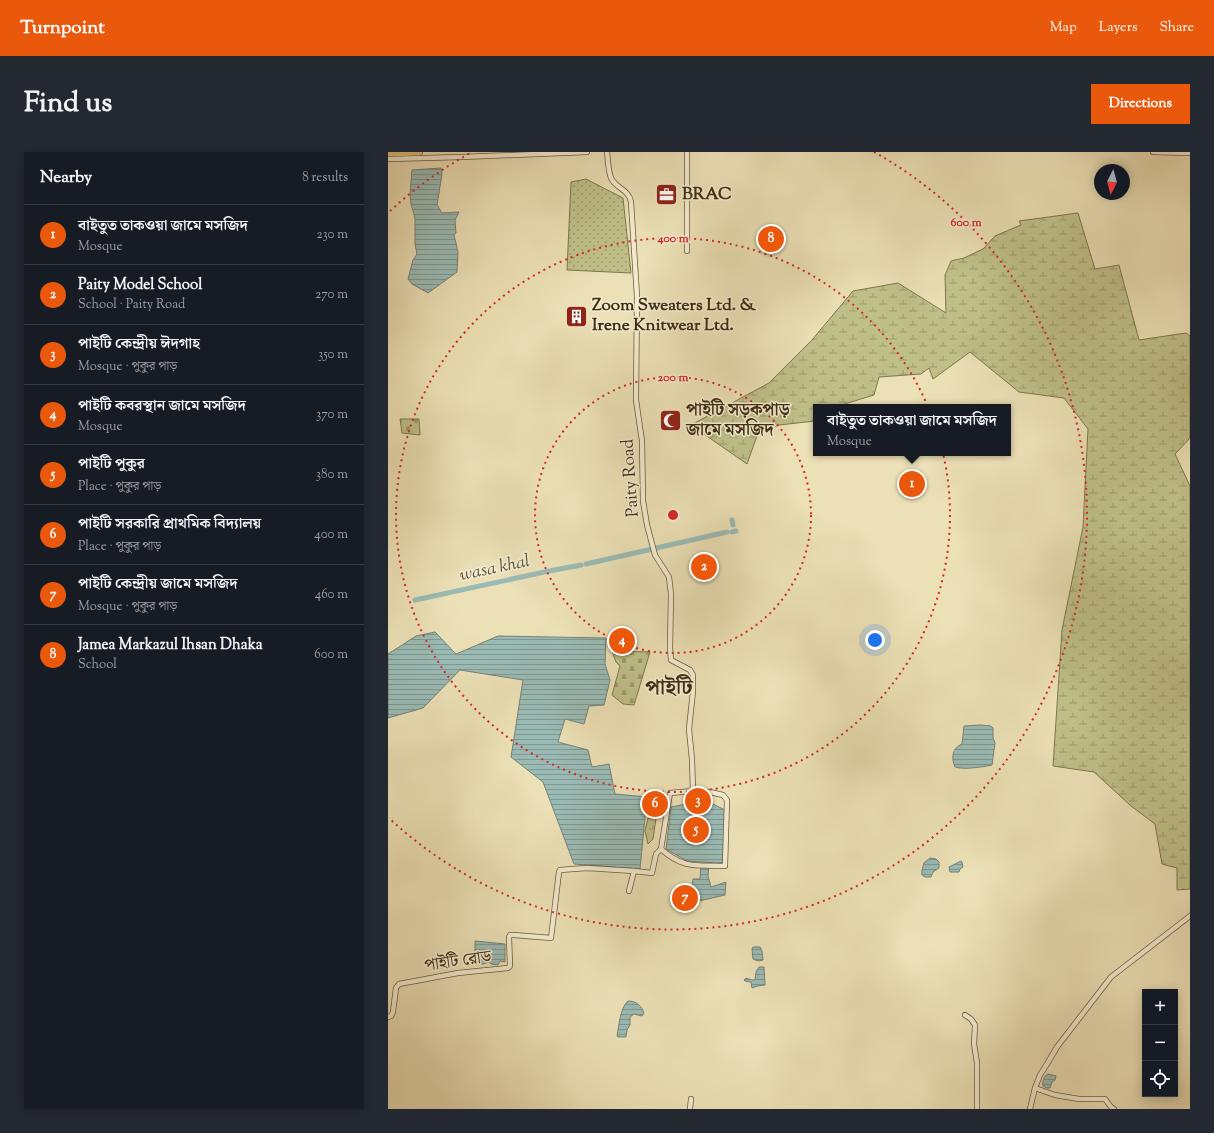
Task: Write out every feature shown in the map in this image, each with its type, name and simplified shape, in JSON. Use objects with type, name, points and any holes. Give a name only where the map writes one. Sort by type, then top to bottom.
[{"type":"main road","points":[[388,153],[419,152]]},
{"type":"street","points":[[388,159],[462,155],[587,152]]},
{"type":"street","name":"Paity Road","points":[[607,152],[611,177],[617,186],[630,196],[631,202],[637,296],[636,400],[642,441],[643,501],[647,525],[655,556],[669,577],[671,594],[671,660],[690,670],[693,675],[689,729],[693,791]]},
{"type":"street","points":[[687,152],[687,251]]},
{"type":"street","points":[[1152,152],[1190,153]]},
{"type":"street","points":[[629,891],[634,871],[652,873],[656,854],[661,848],[670,793],[693,791],[710,792],[723,795],[727,800],[726,866],[686,865],[669,856],[661,848]]},
{"type":"street","name":"পাইটি রোড","points":[[388,1017],[391,1016],[393,1012],[396,988],[399,984],[458,973],[508,968],[510,966],[510,935],[552,938],[554,906],[560,870],[587,868],[634,871]]},
{"type":"street","points":[[1030,1109],[1040,1075],[1057,1047],[1111,977],[1190,916]]},
{"type":"street","points":[[966,1015],[975,1025],[974,1044],[977,1063],[977,1109]]},
{"type":"street","points":[[1035,1088],[1054,1095],[1079,1099],[1105,1099],[1114,1109]]},
{"type":"street","points":[[690,1109],[691,1099]]},
{"type":"green space","points":[[586,179],[623,198],[631,273],[567,270],[571,182]]},
{"type":"green space","points":[[1078,213],[1095,269],[1119,265],[1139,340],[1186,333],[1190,336],[1190,438],[1175,454],[1190,486],[1190,889],[1177,890],[1177,868],[1162,864],[1155,824],[1131,806],[1094,772],[1053,766],[1062,630],[1083,527],[1088,429],[1064,398],[1019,392],[970,352],[933,379],[929,368],[921,374],[879,377],[874,395],[845,404],[813,404],[813,421],[779,425],[758,433],[747,464],[691,425],[769,383],[812,340],[853,291],[898,283],[946,313],[945,275],[951,261],[964,258],[983,249],[995,236],[1021,225],[1019,221]]},
{"type":"green space","points":[[400,419],[419,419],[420,435],[402,433]]},
{"type":"green space","points":[[612,651],[650,652],[634,705],[623,704],[612,695],[620,666],[616,662]]},
{"type":"green space","points":[[648,818],[656,818],[653,839],[648,844],[645,831]]},
{"type":"water","points":[[441,168],[442,174],[437,205],[442,213],[459,212],[455,220],[456,233],[454,235],[458,252],[457,272],[428,293],[412,284],[408,279],[413,260],[417,254],[415,244],[415,218],[410,195],[412,170]]},
{"type":"water","points":[[435,632],[456,654],[498,636],[606,638],[605,664],[610,680],[604,705],[589,706],[584,724],[565,719],[558,742],[588,750],[592,767],[609,764],[615,794],[647,797],[640,869],[574,864],[543,782],[511,757],[523,680],[460,670],[423,708],[388,718],[388,654],[416,636]]},
{"type":"water","points":[[964,726],[991,726],[993,728],[993,738],[995,743],[992,765],[968,768],[955,767],[953,754],[956,748],[962,744]]},
{"type":"water","points":[[691,803],[713,804],[725,810],[724,862],[687,861],[666,849],[671,807]]},
{"type":"water","points":[[930,858],[936,859],[939,862],[939,868],[933,872],[931,877],[925,877],[922,875],[922,869],[924,863]]},
{"type":"water","points":[[961,861],[963,867],[959,872],[950,872],[949,867]]},
{"type":"water","points":[[701,865],[709,865],[708,876],[711,887],[726,882],[725,895],[699,901],[691,895],[693,879],[700,879]]},
{"type":"water","points":[[475,941],[505,944],[505,962],[500,961],[498,965],[491,964],[489,962],[483,964],[475,963]]},
{"type":"water","points":[[753,947],[760,947],[763,960],[758,961],[753,959]]},
{"type":"water","points":[[759,967],[764,967],[765,985],[752,988],[751,982],[744,980],[746,978],[755,980],[756,972]]},
{"type":"water","points":[[628,1001],[638,1004],[644,1013],[642,1016],[634,1014],[630,1017],[630,1025],[627,1030],[626,1037],[618,1037],[619,1022],[623,1008]]},
{"type":"water","points":[[1048,1074],[1056,1076],[1050,1088],[1043,1086],[1044,1077]]},
{"type":"waterway","name":"wasa khal","points":[[732,520],[733,525]]},
{"type":"waterway","name":"wasa khal","points":[[732,532],[736,531]]},
{"type":"waterway","points":[[586,564],[727,532]]},
{"type":"waterway","name":"wasa khal","points":[[415,600],[581,565]]},
{"type":"place","name":"BRAC","points":[[667,195]]},
{"type":"place","name":"Jamea Markazul Ihsan Dhaka","points":[[771,239]]},
{"type":"place","name":"Zoom Sweaters Ltd. & Irene Knitwear Ltd.","points":[[577,316]]},
{"type":"place","name":"পাইটি সড়কপাড় জামে মসজিদ","points":[[670,421]]},
{"type":"place","name":"বাইতুত তাকওয়া জামে মসজিদ","points":[[912,484]]},
{"type":"place","name":"Paity Model School","points":[[704,567]]},
{"type":"place","name":"পাইটি কবরস্থান জামে মসজিদ","points":[[622,641]]},
{"type":"place","name":"পাইটি কেন্দ্রীয় ঈদগাহ","points":[[698,801]]},
{"type":"place","name":"পাইটি সরকারি প্রাথমিক বিদ্যালয়","points":[[655,804]]},
{"type":"place","name":"পাইটি পুকুর","points":[[696,830]]},
{"type":"place","name":"পাইটি কেন্দ্রীয় জামে মসজিদ","points":[[685,898]]},
{"type":"district","name":"পাইটি","points":[[669,689]]}]
